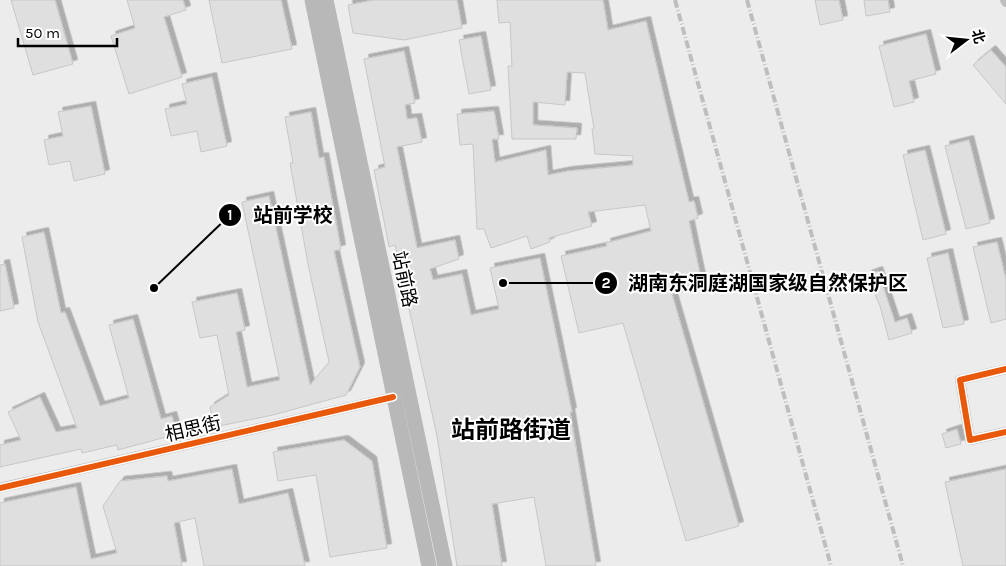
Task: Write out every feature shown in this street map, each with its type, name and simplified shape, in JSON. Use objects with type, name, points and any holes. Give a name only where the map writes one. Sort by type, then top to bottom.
[{"type":"main road","name":"站前路","points":[[312,0],[429,566]]},
{"type":"main road","name":"站前路","points":[[326,0],[445,566]]},
{"type":"street","points":[[1006,369],[960,380],[970,440],[1006,432]]},
{"type":"street","name":"相思街","points":[[0,488],[393,397]]},
{"type":"shaded area","points":[[0,0],[1006,0],[1006,566],[0,566]]},
{"type":"building","points":[[11,0],[55,0],[73,64],[33,75]]},
{"type":"building","points":[[127,0],[183,0],[186,10],[164,17],[182,77],[129,94],[111,36],[135,28]]},
{"type":"building","points":[[209,0],[281,0],[292,49],[222,63]]},
{"type":"building","points":[[374,0],[457,0],[462,28],[404,40],[353,33],[348,5]]},
{"type":"building","points":[[497,0],[603,0],[608,30],[646,21],[689,202],[694,201],[698,218],[689,221],[703,288],[672,294],[739,526],[686,541],[623,323],[579,333],[561,256],[607,246],[606,243],[651,231],[645,205],[588,212],[592,226],[549,238],[550,242],[531,249],[527,236],[491,248],[484,229],[477,229],[473,144],[460,145],[457,114],[494,111],[499,139],[492,139],[495,162],[546,150],[548,175],[568,171],[633,165],[633,156],[595,154],[592,129],[594,129],[585,73],[567,72],[565,105],[533,102],[533,125],[577,128],[576,139],[512,139],[508,66],[512,66],[510,22],[499,23]]},
{"type":"building","points":[[815,0],[839,0],[843,20],[820,25]]},
{"type":"building","points":[[864,0],[888,0],[890,12],[866,16]]},
{"type":"building","points":[[926,34],[936,74],[909,81],[914,102],[894,107],[879,46]]},
{"type":"building","points":[[481,36],[491,90],[469,94],[459,40]]},
{"type":"building","points":[[991,50],[1006,67],[1006,104],[973,65]]},
{"type":"building","points":[[404,51],[415,103],[405,105],[407,119],[417,118],[422,142],[397,147],[417,248],[455,240],[459,259],[430,269],[433,280],[462,274],[471,315],[499,309],[490,268],[540,258],[572,412],[570,412],[596,566],[546,566],[534,497],[492,504],[502,566],[457,566],[437,436],[395,245],[389,247],[374,170],[385,167],[364,59]]},
{"type":"building","points":[[212,77],[227,146],[201,152],[197,131],[171,136],[165,109],[187,104],[182,84]]},
{"type":"building","points":[[91,106],[105,174],[74,181],[70,161],[49,165],[44,140],[63,136],[58,112]]},
{"type":"building","points":[[311,112],[319,158],[324,157],[341,249],[334,251],[360,367],[346,395],[273,415],[214,427],[210,407],[229,395],[217,335],[200,338],[192,302],[237,293],[245,330],[236,332],[247,387],[280,380],[242,202],[269,196],[310,385],[329,362],[308,264],[290,163],[293,163],[285,117]]},
{"type":"building","points":[[969,140],[990,223],[966,229],[945,146]]},
{"type":"building","points":[[925,150],[946,234],[923,240],[903,155]]},
{"type":"building","points":[[44,232],[61,313],[65,312],[100,406],[129,398],[109,325],[133,319],[161,419],[172,416],[177,434],[118,450],[117,445],[82,453],[81,449],[0,467],[0,445],[21,440],[8,412],[40,397],[56,432],[77,428],[38,322],[22,237]]},
{"type":"building","points":[[997,242],[1006,280],[1006,319],[991,323],[973,247]]},
{"type":"building","points":[[948,253],[964,324],[943,328],[927,258]]},
{"type":"building","points":[[5,264],[14,308],[0,311],[0,265]]},
{"type":"building","points":[[878,271],[895,322],[907,318],[912,333],[889,340],[880,306],[867,275]]},
{"type":"building","points":[[957,429],[961,444],[946,448],[942,434]]},
{"type":"building","points":[[344,440],[372,461],[387,548],[330,557],[316,475],[278,481],[273,452]]},
{"type":"building","points":[[232,469],[239,504],[288,493],[305,566],[204,566],[195,518],[174,523],[182,566],[0,566],[0,503],[76,487],[91,559],[117,553],[103,506],[120,481],[167,476],[168,481]]},
{"type":"building","points":[[1006,469],[1006,566],[963,566],[945,482]]},
{"type":"railway","points":[[675,0],[831,566]]},
{"type":"railway","points":[[747,0],[903,566]]},
{"type":"cycle path","points":[[1006,369],[960,380],[970,440],[1006,432]]},
{"type":"cycle path","points":[[0,488],[393,397]]},
{"type":"place","name":"湖南东洞庭湖国家级自然保护区","points":[[503,283]]},
{"type":"place","name":"站前学校","points":[[154,288]]},
{"type":"district","name":"站前路街道","points":[[511,430]]}]
